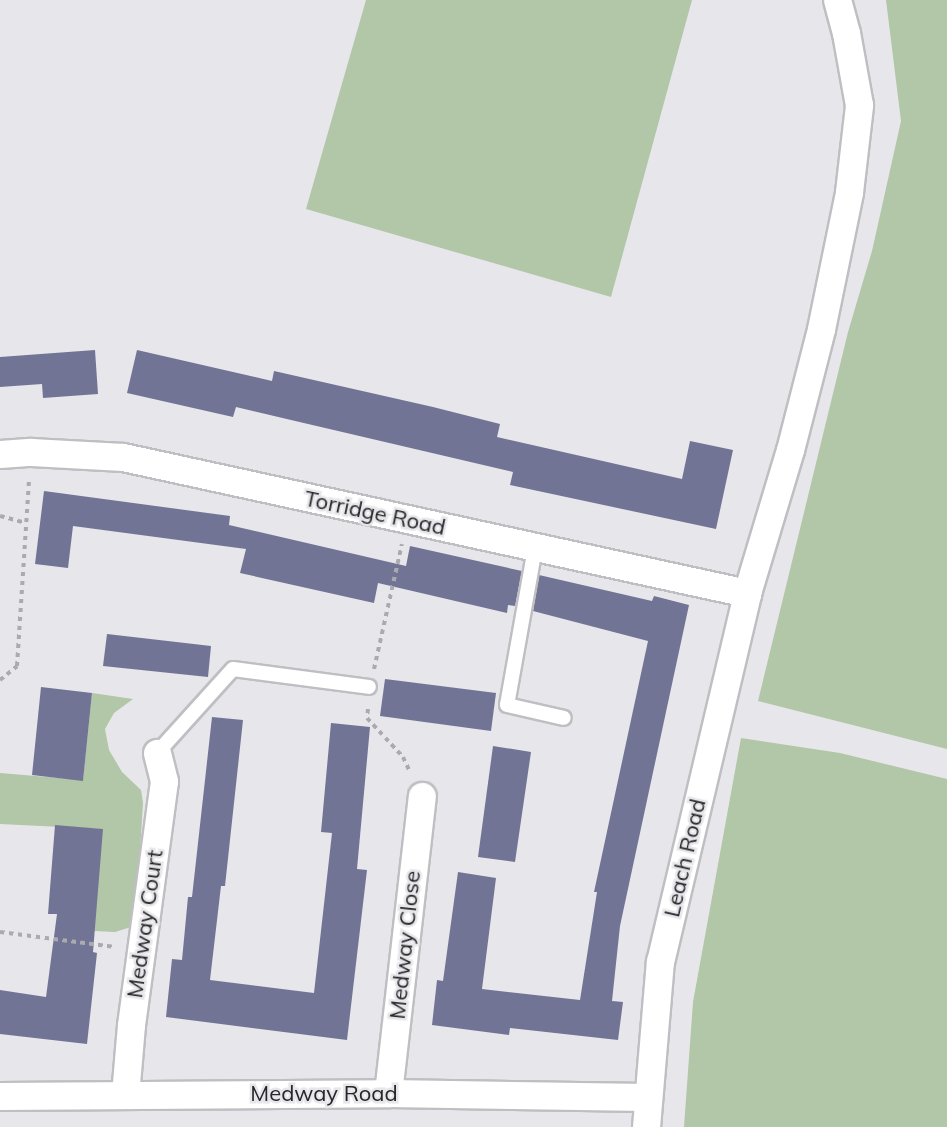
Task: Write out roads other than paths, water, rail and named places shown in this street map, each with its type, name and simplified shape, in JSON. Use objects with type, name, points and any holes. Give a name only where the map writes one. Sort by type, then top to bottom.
[{"type":"street","name":"Leach Road","points":[[646,1127],[660,962],[747,593],[790,450],[821,329],[849,192],[859,105],[846,33],[837,0]]},
{"type":"street","name":"Torridge Road","points":[[0,454],[31,452],[123,458],[747,593]]},
{"type":"street","name":"Medway Court","points":[[125,1095],[141,950],[164,781],[157,753]]},
{"type":"street","name":"Medway Close","points":[[388,1094],[422,796]]},
{"type":"street","name":"Medway Road","points":[[0,1096],[388,1094],[647,1097]]},
{"type":"lane","points":[[535,548],[507,705],[564,718]]},
{"type":"lane","points":[[157,753],[233,669],[369,687]]}]
